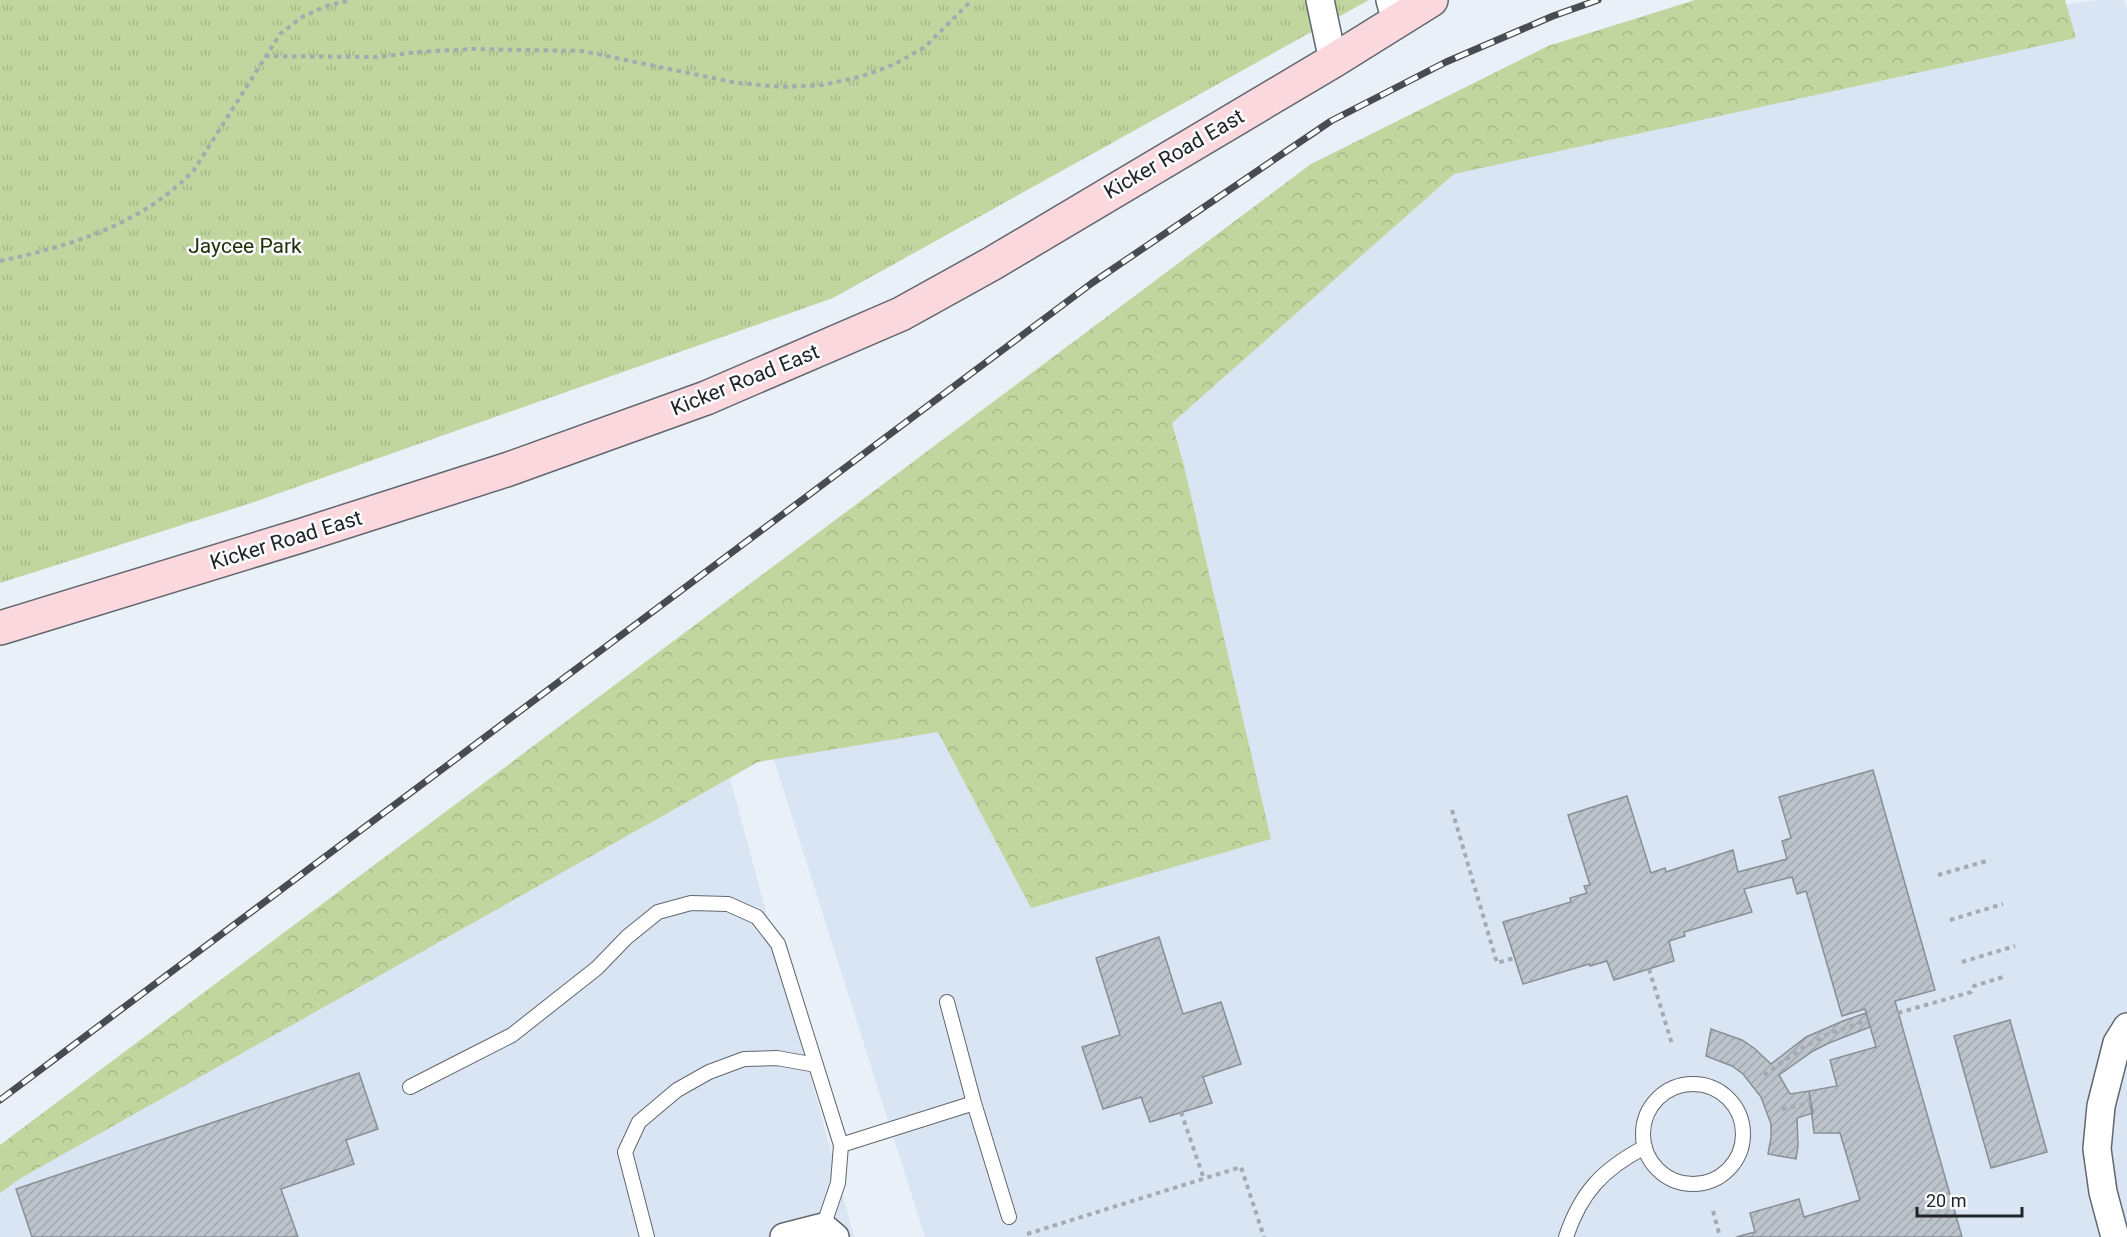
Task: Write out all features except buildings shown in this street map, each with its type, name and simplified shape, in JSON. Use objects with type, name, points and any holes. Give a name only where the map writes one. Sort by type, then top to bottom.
[{"type":"main road","name":"Kicker Road East","points":[[0,628],[494,474],[717,393],[901,314],[993,263],[1333,61],[1393,11],[1431,0]]},
{"type":"street","points":[[1320,0],[1333,61]]},
{"type":"street","points":[[2115,1237],[2103,1192],[2097,1149],[2101,1106],[2117,1042],[2127,1027]]},
{"type":"street","points":[[784,1237],[829,1232]]},
{"type":"lane","points":[[410,1087],[512,1035],[597,968],[627,937],[658,912],[691,903],[728,904],[758,917],[778,944],[841,1145],[838,1183],[829,1232]]},
{"type":"lane","points":[[947,1002],[1008,1217]]},
{"type":"lane","points":[[647,1237],[625,1152],[639,1122],[677,1090],[709,1072],[744,1059],[777,1058],[816,1065]]},
{"type":"lane","points":[[1684,1084],[1700,1084],[1716,1089],[1730,1098],[1739,1112],[1744,1129],[1743,1145],[1736,1161],[1725,1173],[1711,1182],[1695,1185],[1678,1182],[1663,1175],[1652,1162],[1645,1147],[1643,1130],[1647,1114],[1656,1100],[1668,1090],[1684,1084]]},
{"type":"lane","points":[[841,1145],[974,1102]]},
{"type":"lane","points":[[1566,1237],[1573,1215],[1594,1183],[1618,1161],[1645,1147]]},
{"type":"path","points":[[0,261],[97,234],[130,219],[176,189],[194,170],[280,34],[302,17],[326,6],[351,0]]},
{"type":"path","points":[[265,56],[377,57],[473,49],[582,51],[737,83],[783,87],[824,85],[863,76],[895,64],[925,47],[972,0]]},
{"type":"path","points":[[1452,810],[1497,963],[1514,958]]},
{"type":"path","points":[[1938,875],[1990,860]]},
{"type":"path","points":[[1950,920],[2003,904]]},
{"type":"path","points":[[1962,962],[2015,946]]},
{"type":"path","points":[[1648,969],[1672,1044]]},
{"type":"path","points":[[1898,1013],[1971,992],[1974,986],[2003,977]]},
{"type":"path","points":[[1764,1075],[1804,1047],[1826,1035],[1868,1020]]},
{"type":"path","points":[[1782,1109],[1811,1103]]},
{"type":"path","points":[[1181,1112],[1204,1179]]},
{"type":"path","points":[[1017,1237],[1241,1167],[1264,1237]]},
{"type":"path","points":[[1713,1211],[1720,1237]]},
{"type":"shaded area","points":[[2100,0],[2124,0],[2127,9],[2127,1237],[925,1237],[751,687],[1280,220],[1767,42]]},
{"type":"shaded area","points":[[711,708],[854,1237],[0,1237],[0,1192]]},
{"type":"green space","name":"Jaycee Park","points":[[0,0],[1369,0],[833,298],[248,504],[0,583]]},
{"type":"green space","points":[[1695,0],[2065,0],[2076,38],[1454,174],[1172,423],[1271,839],[1031,908],[938,732],[758,762],[21,1178],[0,1193],[0,1145],[1311,164],[1548,46]]},
{"type":"railway","points":[[0,1100],[1092,283],[1331,121],[1446,62],[1553,16],[1598,0]]}]
